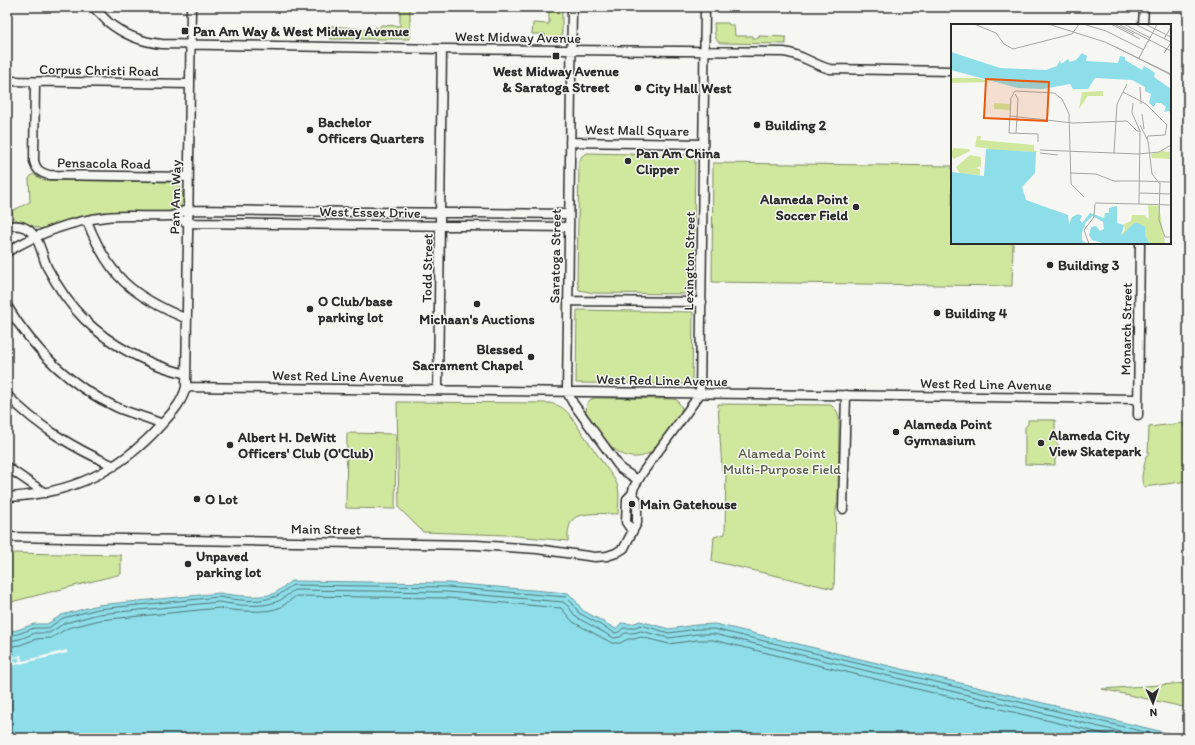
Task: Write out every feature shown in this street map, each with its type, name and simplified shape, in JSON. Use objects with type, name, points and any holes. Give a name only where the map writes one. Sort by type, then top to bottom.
[{"type":"street","name":"West Midway Avenue","points":[[92,7],[117,29],[139,40],[162,44],[191,46],[784,52],[800,56],[822,67],[835,69],[951,70]]},
{"type":"street","name":"Pan Am Way","points":[[186,387],[191,7]]},
{"type":"street","name":"Saratoga Street","points":[[567,392],[572,7]]},
{"type":"street","name":"Lexington Street","points":[[700,394],[705,7]]},
{"type":"street","points":[[1143,24],[1144,7]]},
{"type":"street","name":"Todd Street","points":[[438,390],[442,49]]},
{"type":"street","name":"Corpus Christi Road","points":[[7,81],[190,84]]},
{"type":"street","name":"Pensacola Road","points":[[35,82],[34,161],[35,166],[43,174],[49,176],[189,177]]},
{"type":"street","name":"West Mall Square","points":[[570,142],[704,144]]},
{"type":"street","name":"West Essex Drive","points":[[7,252],[35,237],[53,230],[87,221],[121,216],[173,216],[188,210],[569,214]]},
{"type":"street","points":[[280,224],[281,211]]},
{"type":"street","points":[[349,225],[350,212]]},
{"type":"street","name":"West Essex Drive","points":[[173,216],[188,222],[568,227]]},
{"type":"street","points":[[87,221],[98,246],[113,270],[122,280],[146,300],[186,319]]},
{"type":"street","points":[[7,226],[19,225],[28,230],[35,237],[47,267],[64,294],[74,308],[97,331],[112,342],[140,358],[165,368],[186,374]]},
{"type":"street","name":"Monarch Street","points":[[1138,415],[1140,244]]},
{"type":"street","points":[[568,301],[702,302]]},
{"type":"street","points":[[7,306],[32,343],[70,379],[95,396],[115,407],[162,424]]},
{"type":"street","points":[[7,497],[45,493],[73,485],[94,477],[114,466],[141,446],[162,424],[183,398],[186,387]]},
{"type":"street","name":"West Red Line Avenue","points":[[186,387],[1138,399]]},
{"type":"street","points":[[567,392],[621,469],[638,480],[700,394]]},
{"type":"street","points":[[7,395],[30,417],[56,436],[114,466]]},
{"type":"street","points":[[843,509],[846,395]]},
{"type":"street","points":[[7,467],[45,493]]},
{"type":"street","name":"Main Street","points":[[7,537],[476,544],[537,549],[595,557],[607,556],[624,548],[632,531],[626,522],[627,499],[632,494],[638,480]]},
{"type":"green space","points":[[400,7],[410,7],[410,39],[330,39],[331,26],[375,30],[375,27],[380,28],[381,25],[400,26]]},
{"type":"green space","points":[[549,7],[562,7],[562,36],[556,41],[545,41],[545,34],[532,34],[533,23],[549,24]]},
{"type":"green space","points":[[714,23],[728,23],[729,25],[734,25],[735,36],[753,36],[753,38],[759,38],[759,36],[786,37],[786,44],[720,43],[715,37]]},
{"type":"green space","points":[[587,153],[690,155],[694,157],[693,287],[691,292],[684,294],[594,293],[579,290],[577,279],[579,162],[582,156]]},
{"type":"green space","name":"Alameda Point Soccer Field","points":[[713,163],[951,166],[951,244],[1013,244],[1012,286],[712,282]]},
{"type":"green space","points":[[33,174],[43,180],[174,182],[182,189],[183,201],[181,206],[176,211],[105,214],[75,219],[41,229],[14,219],[12,211],[30,202],[29,178]]},
{"type":"green space","points":[[577,310],[693,312],[692,384],[576,383]]},
{"type":"green space","points":[[1188,336],[1188,400],[1183,400],[1183,388],[1186,388],[1186,340]]},
{"type":"green space","points":[[591,399],[673,399],[677,400],[682,408],[681,412],[657,446],[646,455],[637,457],[628,456],[620,453],[607,442],[586,412],[587,403]]},
{"type":"green space","points":[[397,402],[549,403],[560,407],[569,414],[615,480],[619,495],[618,514],[587,514],[576,517],[572,520],[568,530],[568,541],[506,535],[423,532],[399,508]]},
{"type":"green space","name":"Alameda Point Multi-Purpose Field","points":[[718,404],[831,405],[837,411],[839,417],[838,502],[836,509],[834,589],[712,561],[714,537],[725,534],[726,470],[722,470]]},
{"type":"green space","name":"Alameda City View Skatepark","points":[[1028,420],[1055,420],[1055,441],[1058,445],[1059,455],[1055,458],[1055,465],[1025,464],[1025,427],[1028,424]]},
{"type":"green space","points":[[1183,423],[1184,426],[1188,427],[1188,481],[1144,487],[1142,475],[1146,456],[1148,455],[1149,427]]},
{"type":"green space","points":[[347,433],[396,434],[395,509],[346,508]]},
{"type":"green space","points":[[7,553],[121,555],[121,574],[7,603]]},
{"type":"green space","points":[[1188,683],[1188,708],[1102,689]]},
{"type":"water","points":[[291,581],[448,583],[568,593],[582,610],[616,629],[621,623],[632,624],[640,621],[669,629],[715,624],[1188,738],[7,738],[7,632],[34,624],[47,624],[62,615],[98,605],[220,593],[261,596],[275,593]]},
{"type":"pier","points":[[67,650],[67,653],[7,667],[7,664],[20,661],[19,657],[7,659],[21,655],[22,661]]},
{"type":"place","name":"Pan Am Way & West Midway Avenue","points":[[185,31]]},
{"type":"place","name":"West Midway Avenue & Saratoga Street","points":[[556,56]]},
{"type":"place","name":"City Hall West","points":[[638,88]]},
{"type":"place","name":"Building 2","points":[[757,125]]},
{"type":"place","name":"Bachelor Officers Quarters","points":[[310,130]]},
{"type":"place","name":"Pan Am China Clipper","points":[[628,161]]},
{"type":"place","name":"Alameda Point Soccer Field","points":[[856,207]]},
{"type":"place","name":"Building 3","points":[[1050,265]]},
{"type":"place","name":"Michaan's Auctions","points":[[477,304]]},
{"type":"place","name":"O Club/base parking lot","points":[[310,309]]},
{"type":"place","name":"Building 4","points":[[937,313]]},
{"type":"place","name":"Blessed Sacrament Chapel","points":[[531,357]]},
{"type":"place","name":"Alameda Point Gymnasium","points":[[896,432]]},
{"type":"place","name":"Alameda City View Skatepark","points":[[1041,443]]},
{"type":"place","name":"Albert H. DeWitt Officers' Club (O'Club)","points":[[230,445]]},
{"type":"place","name":"O Lot","points":[[197,499]]},
{"type":"place","name":"Main Gatehouse","points":[[632,504]]},
{"type":"place","name":"Unpaved parking lot","points":[[188,564]]}]
